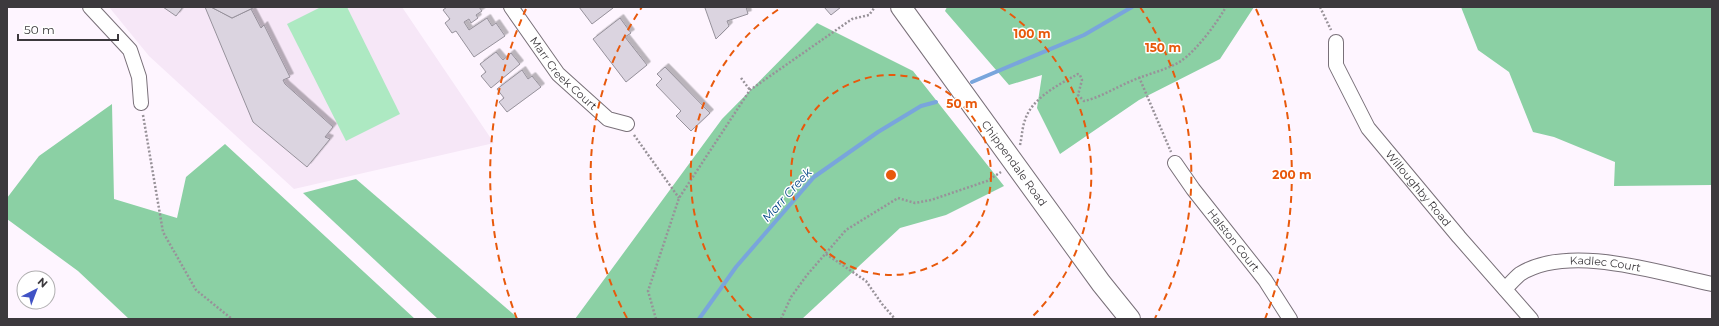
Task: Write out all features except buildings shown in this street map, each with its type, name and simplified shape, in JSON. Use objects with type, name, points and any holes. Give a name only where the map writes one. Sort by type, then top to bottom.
[{"type":"street","points":[[90,7],[130,50],[139,77],[141,103]]},
{"type":"street","name":"Marr Creek Court","points":[[511,7],[558,74],[608,119],[627,124]]},
{"type":"street","name":"Chippendale Road","points":[[901,7],[1101,283],[1130,319]]},
{"type":"street","name":"Willoughby Road","points":[[1336,42],[1336,65],[1368,128],[1423,196],[1531,319]]},
{"type":"street","name":"Halston Court","points":[[1175,163],[1265,280],[1290,319]]},
{"type":"street","name":"Kadlec Court","points":[[1505,289],[1520,274],[1555,261],[1572,260],[1602,261],[1712,284]]},
{"type":"path","points":[[656,319],[648,291],[679,198],[750,90],[852,19],[869,15],[875,7]]},
{"type":"path","points":[[1018,151],[1022,138],[1024,122],[1030,108],[1058,86],[1078,74],[1080,75],[1082,80],[1078,95],[1084,101],[1139,77],[1181,61],[1192,52],[1219,20],[1226,7]]},
{"type":"path","points":[[1320,7],[1336,42]]},
{"type":"path","points":[[1139,77],[1175,163]]},
{"type":"path","points":[[741,78],[750,90]]},
{"type":"path","points":[[141,103],[163,232],[196,290],[232,319]]},
{"type":"path","points":[[627,124],[679,198]]},
{"type":"path","points":[[781,319],[791,297],[807,275],[846,230],[890,201],[898,198],[915,203],[931,200],[987,181],[1006,168]]},
{"type":"path","points":[[826,254],[859,274],[895,319]]},
{"type":"shaded area","points":[[109,7],[402,7],[494,143],[294,189],[149,56]]},
{"type":"green space","points":[[321,7],[347,7],[400,114],[346,141],[287,24]]},
{"type":"green space","points":[[947,7],[1254,7],[1220,59],[1139,100],[1060,154],[1037,108],[1042,75],[1009,85],[945,11]]},
{"type":"green space","points":[[1461,7],[1712,7],[1712,185],[1614,186],[1615,162],[1554,137],[1533,132],[1509,72],[1478,50]]},
{"type":"green space","points":[[817,23],[913,71],[1004,186],[946,215],[900,228],[802,319],[575,319],[722,119]]},
{"type":"green space","points":[[112,104],[114,199],[177,218],[186,177],[225,144],[415,319],[129,319],[78,271],[7,219],[7,198],[39,156]]},
{"type":"green space","points":[[356,179],[519,319],[438,319],[303,193]]},
{"type":"waterway","name":"Marr Creek","points":[[972,82],[1084,35],[1132,7]]},
{"type":"waterway","name":"Marr Creek","points":[[699,319],[736,267],[814,177],[878,132],[921,106],[936,102]]}]
